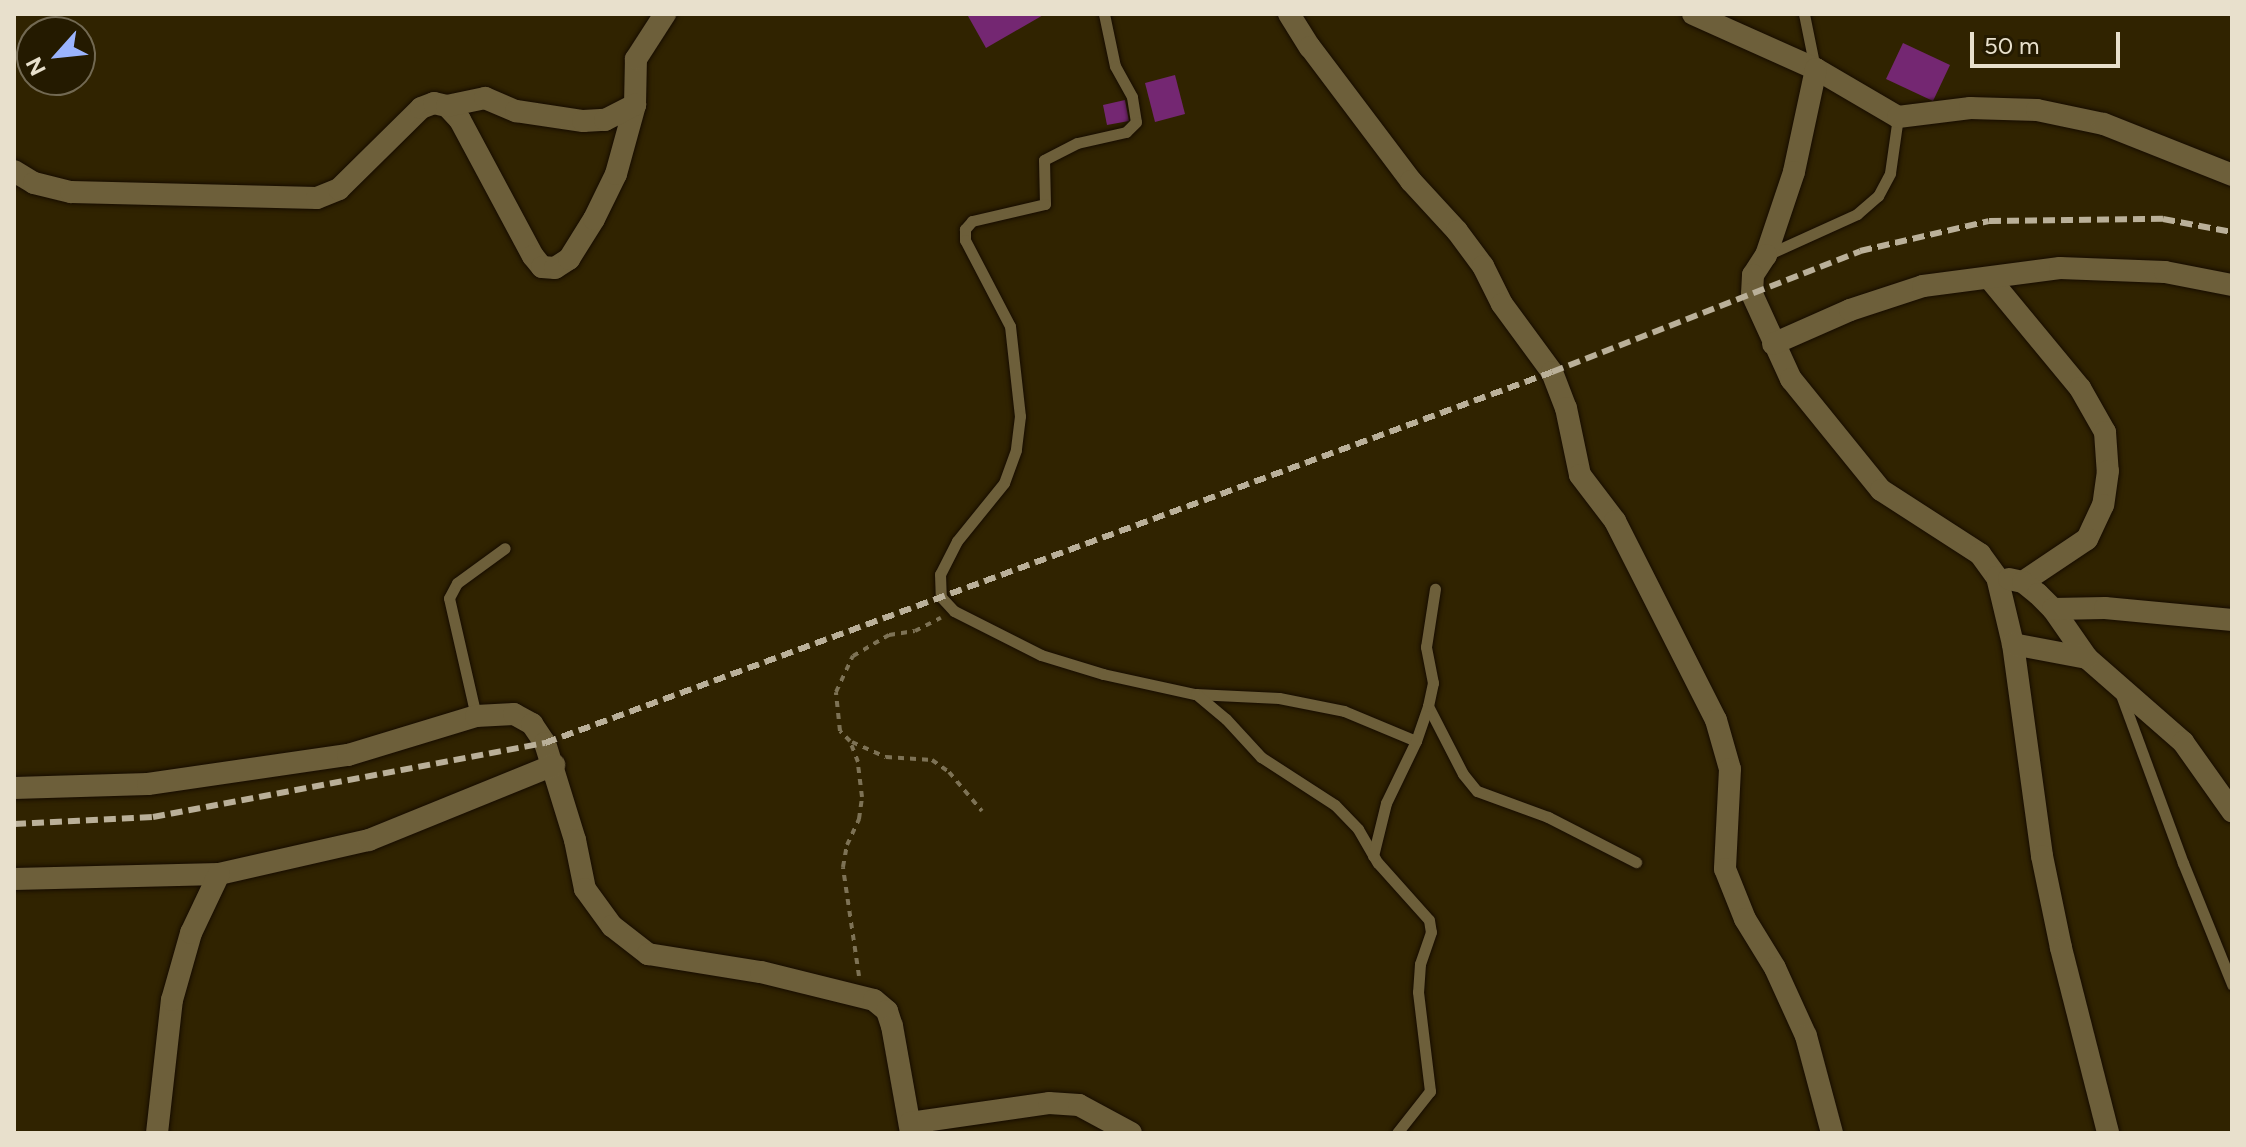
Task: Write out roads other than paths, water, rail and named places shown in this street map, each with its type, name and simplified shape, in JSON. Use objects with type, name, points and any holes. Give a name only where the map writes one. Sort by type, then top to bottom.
[{"type":"street","points":[[447,106],[460,120],[533,256],[542,267],[555,268],[569,259],[594,219],[616,174],[635,105],[636,59],[665,14]]},
{"type":"street","points":[[1289,14],[1310,47],[1411,181],[1474,255],[1502,304],[1552,372],[1566,408],[1580,475],[1615,521],[1716,720],[1730,769],[1725,869],[1745,919],[1775,968],[1806,1036],[1832,1133]]},
{"type":"street","points":[[1693,14],[1725,21],[1898,117],[1970,108],[2037,110],[2104,124],[2232,175]]},
{"type":"street","points":[[1816,69],[1794,172],[1766,255],[1753,275],[1752,294],[1791,379],[1881,490],[1980,554],[1997,577],[2013,644],[2042,856],[2061,948],[2108,1133]]},
{"type":"street","points":[[14,171],[34,183],[71,192],[317,198],[339,189],[421,108],[434,103],[447,106],[485,98],[516,111],[583,121],[605,120],[635,105]]},
{"type":"street","points":[[1773,344],[1850,310],[1923,286],[2060,268],[2165,272],[2232,285]]},
{"type":"street","points":[[1989,278],[2080,388],[2105,432],[2108,471],[2105,494],[2087,539],[2023,582]]},
{"type":"street","points":[[1997,577],[2023,582],[2053,609],[2087,658],[2183,742],[2232,811]]},
{"type":"street","points":[[2053,609],[2228,612]]},
{"type":"street","points":[[2013,644],[2087,658]]},
{"type":"street","points":[[14,788],[148,784],[348,755],[476,716],[514,714],[532,724],[554,765],[585,889],[612,926],[648,954],[761,972],[860,994],[887,1011],[911,1128],[1049,1103],[1079,1105],[1131,1133]]},
{"type":"street","points":[[14,879],[219,874],[369,840],[554,765]]},
{"type":"street","points":[[157,1133],[172,1000],[191,933],[219,874]]},
{"type":"lane","points":[[1104,14],[1115,66],[1132,97],[1136,122],[1126,132],[1077,143],[1044,160],[1045,204],[972,221],[965,229],[965,240],[1010,326],[1020,416],[1016,450],[1004,483],[957,541],[940,574],[941,597],[954,611],[1041,655],[1103,674],[1195,694],[1279,698],[1344,711],[1416,741]]},
{"type":"lane","points":[[1804,14],[1816,69]]},
{"type":"lane","points":[[1766,255],[1857,214],[1878,196],[1890,173],[1898,117]]},
{"type":"lane","points":[[476,716],[449,598],[457,583],[505,548]]},
{"type":"lane","points":[[1373,857],[1386,803],[1416,741],[1428,706],[1433,683],[1426,647],[1435,589]]},
{"type":"lane","points":[[2117,684],[2183,863],[2232,984]]},
{"type":"lane","points":[[1195,694],[1226,719],[1261,757],[1335,805],[1358,829],[1373,857],[1423,911],[1431,932],[1420,964],[1418,992],[1430,1091],[1397,1133]]},
{"type":"lane","points":[[1428,706],[1463,774],[1477,791],[1548,817],[1636,862]]},
{"type":"railway","points":[[14,824],[153,817],[545,743],[1552,372],[1860,251],[1989,221],[2163,219],[2232,232]]}]
